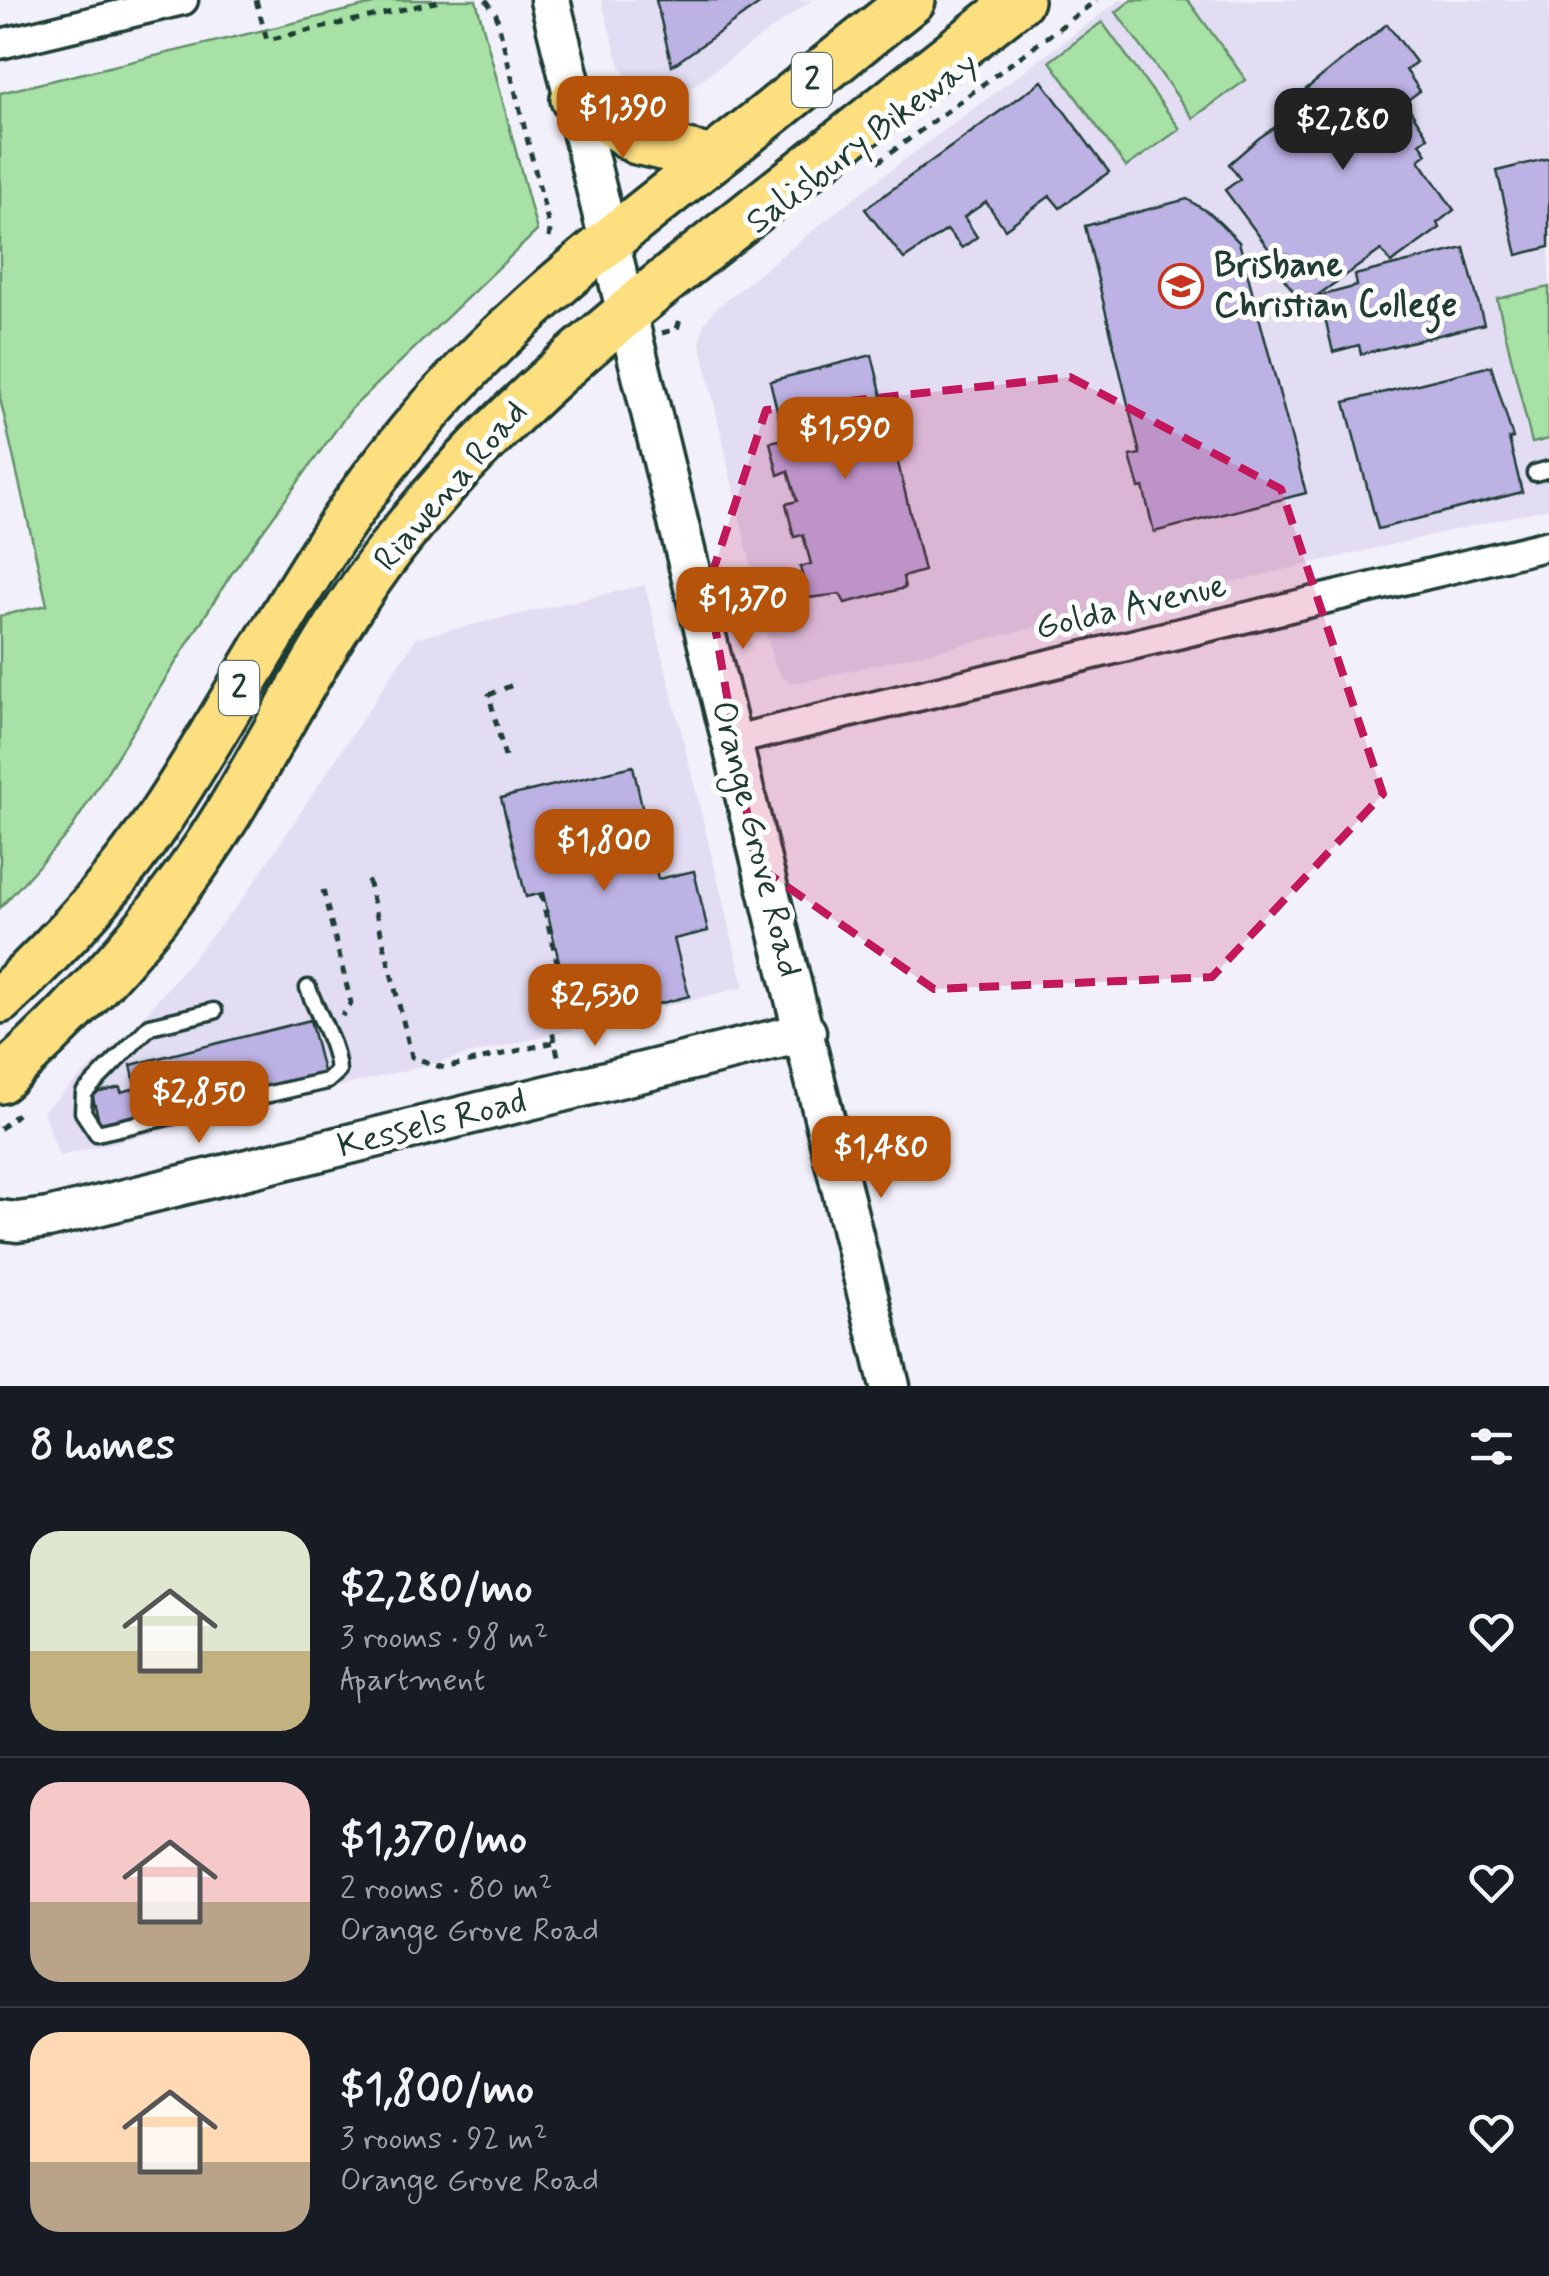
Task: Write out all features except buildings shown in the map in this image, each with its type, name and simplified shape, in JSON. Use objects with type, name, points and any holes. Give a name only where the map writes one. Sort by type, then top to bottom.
[{"type":"highway","name":"Riawena Road","points":[[0,1000],[110,884],[157,822],[284,611],[348,513],[409,434],[504,331],[608,239],[912,0]]},
{"type":"highway","name":"Riawena Road","points":[[0,1080],[80,1004],[168,900],[228,814],[330,638],[395,543],[482,442],[646,321],[1020,0]]},
{"type":"highway","points":[[574,99],[637,140],[712,160]]},
{"type":"main road","name":"Orange Grove Road","points":[[550,0],[608,239],[646,321],[730,741],[806,1032],[890,1386]]},
{"type":"main road","name":"Kessels Road","points":[[0,1220],[48,1218],[806,1032]]},
{"type":"street","points":[[0,44],[184,0]]},
{"type":"street","name":"Golda Avenue","points":[[730,741],[1549,545]]},
{"type":"lane","points":[[214,1011],[150,1026],[84,1093],[83,1112],[97,1134],[327,1081],[338,1071],[336,1049],[308,988]]},
{"type":"path","points":[[256,0],[267,40],[444,0]]},
{"type":"path","points":[[486,0],[496,14],[550,230],[547,243]]},
{"type":"path","name":"Salisbury Bikeway","points":[[879,162],[1097,0]]},
{"type":"path","points":[[646,321],[677,328],[683,312]]},
{"type":"path","points":[[505,757],[489,695],[515,684]]},
{"type":"path","points":[[368,880],[412,1057],[444,1068],[555,1042]]},
{"type":"path","points":[[320,1021],[342,1016],[351,1002],[323,890]]},
{"type":"path","points":[[541,894],[568,1009],[546,1014],[558,1056]]},
{"type":"highlighted area","points":[[1070,377],[1281,489],[1383,794],[1212,977],[934,989],[756,865],[708,586],[766,410]]},
{"type":"shaded area","points":[[601,0],[812,0],[683,93],[668,99],[634,89],[620,66]]},
{"type":"shaded area","name":"Brisbane Christian College","points":[[1120,0],[1549,0],[1549,508],[790,682],[773,662],[700,342],[704,324],[714,310],[860,193]]},
{"type":"shaded area","points":[[645,585],[744,987],[59,1156],[43,1111],[133,1029],[245,896],[416,638]]},
{"type":"green space","points":[[390,0],[476,0],[537,231],[351,409],[230,576],[70,831],[0,908],[0,616],[47,605],[0,398],[0,93]]},
{"type":"green space","points":[[1132,0],[1188,0],[1246,80],[1193,118],[1116,12]]},
{"type":"green space","points":[[1102,22],[1180,129],[1126,167],[1050,61]]},
{"type":"green space","points":[[1549,287],[1549,439],[1532,443],[1497,299]]},
{"type":"place","name":"Brisbane Christian College","points":[[1181,286]]}]
